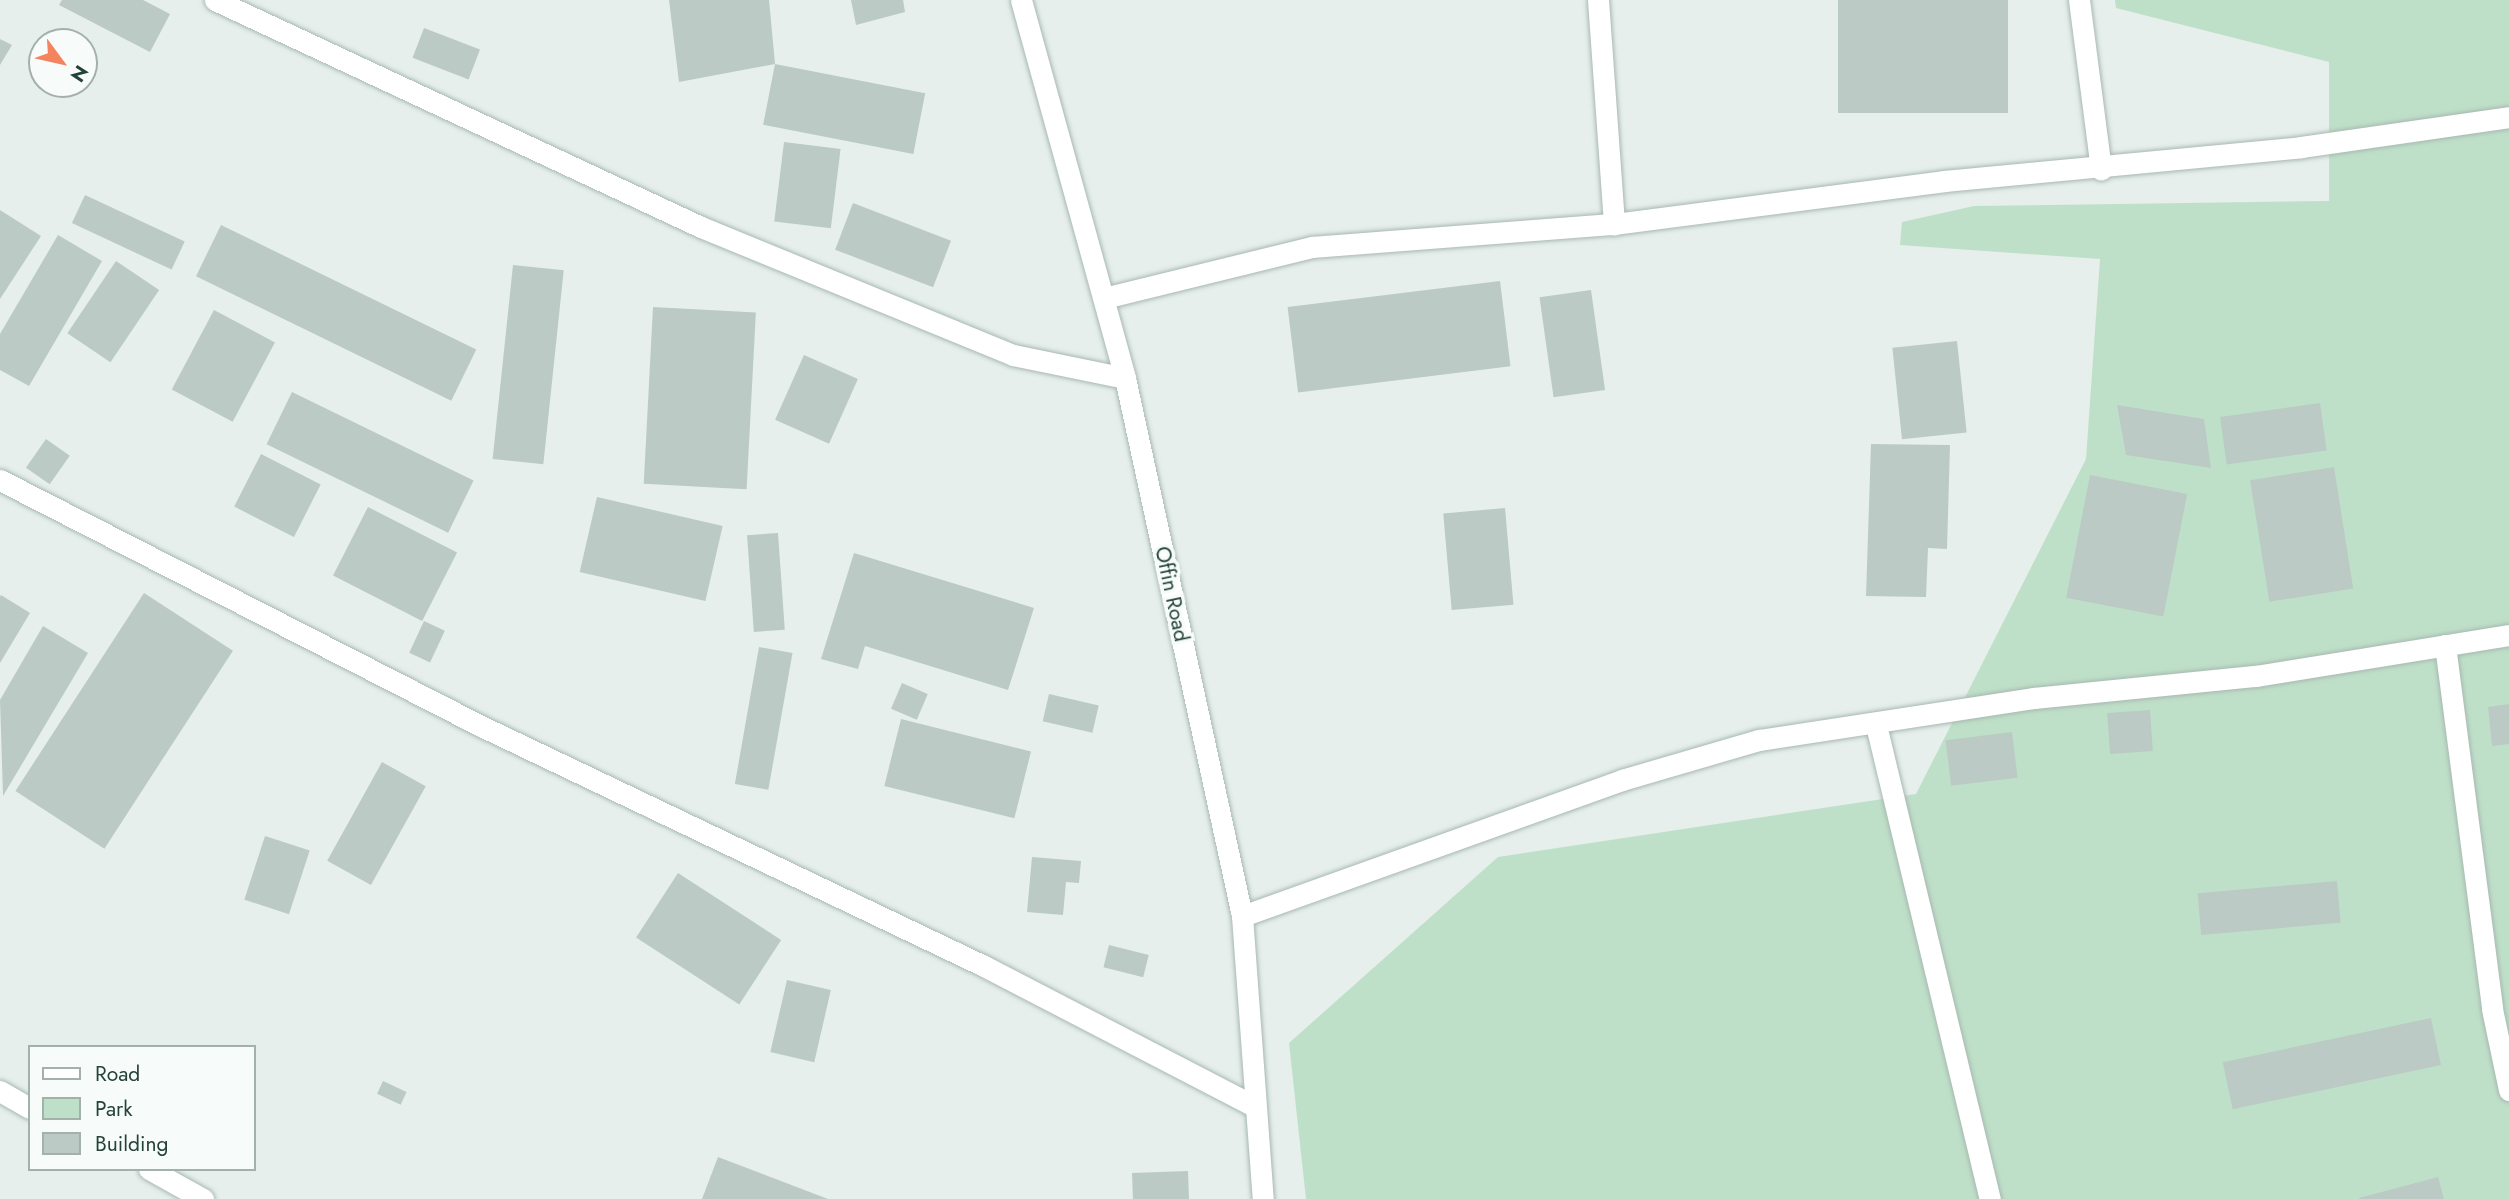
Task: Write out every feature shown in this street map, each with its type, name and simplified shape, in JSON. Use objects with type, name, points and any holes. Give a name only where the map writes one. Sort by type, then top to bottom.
[{"type":"street","points":[[215,0],[714,232],[1013,355],[1125,378]]},
{"type":"street","name":"Offin Road","points":[[1021,0],[1125,378],[1242,916],[1252,1105],[1264,1199]]},
{"type":"street","points":[[1598,0],[1614,224]]},
{"type":"street","points":[[2079,0],[2101,170]]},
{"type":"street","points":[[1104,298],[1312,247],[1614,224],[1944,181],[2101,170],[2509,117]]},
{"type":"street","points":[[0,480],[481,726],[984,966],[1252,1105]]},
{"type":"street","points":[[1242,916],[1622,780],[1759,740],[2509,635]]},
{"type":"street","points":[[2445,645],[2492,1009],[2509,1090]]},
{"type":"street","points":[[1876,724],[1990,1199]]},
{"type":"street","points":[[0,1091],[28,1107]]},
{"type":"street","points":[[153,1171],[203,1199]]},
{"type":"green space","points":[[2115,0],[2509,0],[2509,1199],[1306,1199],[1289,1043],[1498,857],[1916,794],[2086,459],[2100,259],[1900,245],[1902,222],[1974,206],[2329,201],[2329,62],[2116,8]]},
{"type":"building","points":[[62,0],[143,0],[170,14],[150,52],[59,5]]},
{"type":"building","points":[[669,0],[769,0],[775,64],[679,82]]},
{"type":"building","points":[[851,0],[903,0],[905,12],[856,25]]},
{"type":"building","points":[[1838,0],[2008,0],[2008,113],[1838,113]]},
{"type":"building","points":[[424,28],[480,50],[469,79],[413,58]]},
{"type":"building","points":[[0,39],[12,45],[0,65]]},
{"type":"building","points":[[775,64],[925,93],[913,154],[763,125]]},
{"type":"building","points":[[784,142],[841,149],[831,228],[774,221]]},
{"type":"building","points":[[85,195],[185,241],[172,270],[72,223]]},
{"type":"building","points":[[853,203],[951,241],[933,287],[835,250]]},
{"type":"building","points":[[0,210],[41,236],[0,299]]},
{"type":"building","points":[[221,225],[476,349],[451,401],[196,276]]},
{"type":"building","points":[[58,235],[102,261],[29,386],[0,370],[0,334]]},
{"type":"building","points":[[116,261],[159,290],[110,362],[67,333]]},
{"type":"building","points":[[513,265],[564,270],[543,464],[493,459]]},
{"type":"building","points":[[1500,281],[1510,366],[1298,392],[1288,307]]},
{"type":"building","points":[[1591,290],[1605,390],[1554,397],[1540,297]]},
{"type":"building","points":[[653,307],[756,312],[747,489],[644,484]]},
{"type":"building","points":[[214,310],[275,342],[233,422],[172,389]]},
{"type":"building","points":[[1957,341],[1967,432],[1902,439],[1892,348]]},
{"type":"building","points":[[804,355],[858,379],[829,444],[775,420]]},
{"type":"building","points":[[292,392],[474,481],[448,533],[267,444]]},
{"type":"building","points":[[2320,403],[2327,451],[2227,465],[2220,417]]},
{"type":"building","points":[[2117,405],[2204,419],[2211,468],[2126,455]]},
{"type":"building","points":[[46,439],[70,456],[50,484],[26,468]]},
{"type":"building","points":[[1871,444],[1950,445],[1947,549],[1928,548],[1926,597],[1866,596]]},
{"type":"building","points":[[261,454],[321,484],[294,537],[234,507]]},
{"type":"building","points":[[2334,467],[2353,588],[2269,602],[2250,480]]},
{"type":"building","points":[[2090,475],[2187,494],[2163,617],[2066,598]]},
{"type":"building","points":[[597,497],[723,526],[705,601],[580,572]]},
{"type":"building","points":[[368,507],[457,552],[422,621],[333,576]]},
{"type":"building","points":[[1505,508],[1513,605],[1452,610],[1443,513]]},
{"type":"building","points":[[778,533],[785,630],[754,632],[747,535]]},
{"type":"building","points":[[854,553],[1034,608],[1008,690],[865,646],[858,669],[821,659]]},
{"type":"building","points":[[144,593],[233,651],[104,849],[15,791]]},
{"type":"building","points":[[1,595],[30,613],[0,663],[0,597]]},
{"type":"building","points":[[424,621],[445,631],[430,662],[409,653]]},
{"type":"building","points":[[43,626],[88,653],[3,796],[0,700]]},
{"type":"building","points":[[759,647],[792,653],[768,790],[735,784]]},
{"type":"building","points":[[902,683],[928,694],[917,720],[891,709]]},
{"type":"building","points":[[1049,694],[1099,705],[1092,733],[1043,721]]},
{"type":"building","points":[[2509,704],[2509,744],[2492,746],[2488,707]]},
{"type":"building","points":[[2150,710],[2153,751],[2110,754],[2107,713]]},
{"type":"building","points":[[901,719],[1031,751],[1014,818],[884,786]]},
{"type":"building","points":[[2012,732],[2018,778],[1951,786],[1945,740]]},
{"type":"building","points":[[382,762],[426,786],[371,885],[327,861]]},
{"type":"building","points":[[265,836],[310,851],[289,914],[244,900]]},
{"type":"building","points":[[1032,857],[1081,861],[1079,883],[1066,882],[1063,915],[1027,912]]},
{"type":"building","points":[[678,873],[781,940],[739,1005],[636,938]]},
{"type":"building","points":[[2337,881],[2341,923],[2201,935],[2198,893]]},
{"type":"building","points":[[1109,945],[1149,955],[1143,977],[1103,967]]},
{"type":"building","points":[[787,980],[831,990],[814,1062],[770,1052]]},
{"type":"building","points":[[2431,1018],[2441,1065],[2233,1109],[2223,1062]]},
{"type":"building","points":[[383,1081],[407,1092],[401,1105],[377,1094]]},
{"type":"building","points":[[718,1157],[828,1199],[702,1199]]},
{"type":"building","points":[[1188,1171],[1189,1199],[1133,1199],[1132,1173]]},
{"type":"building","points":[[2438,1177],[2444,1199],[2359,1199],[2359,1198]]}]
